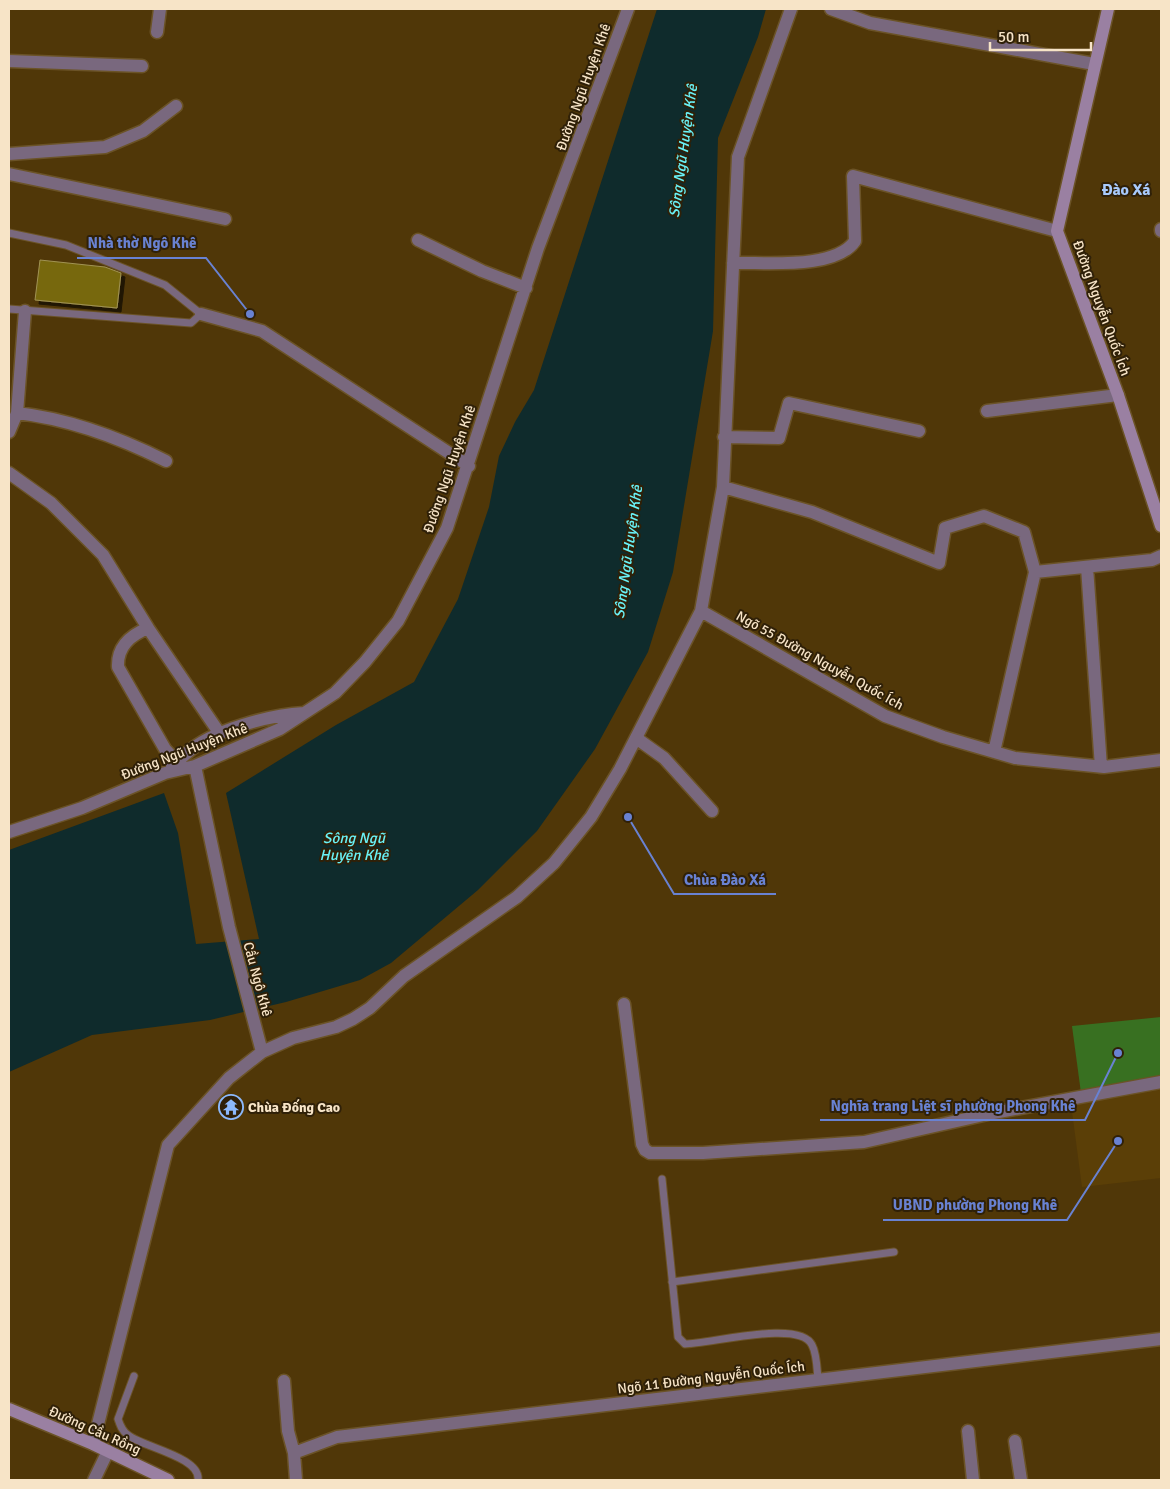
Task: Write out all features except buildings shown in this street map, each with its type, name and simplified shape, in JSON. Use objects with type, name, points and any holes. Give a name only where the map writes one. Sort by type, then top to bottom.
[{"type":"street","points":[[157,32],[160,9]]},
{"type":"street","name":"Đường Ngũ Huyện Khê","points":[[9,832],[82,808],[164,773],[194,766],[280,729],[335,693],[365,662],[398,622],[447,528],[469,466],[526,288],[628,9]]},
{"type":"street","points":[[94,1444],[168,1146],[229,1078],[262,1052],[293,1038],[336,1027],[353,1020],[370,1008],[404,976],[517,897],[554,863],[591,817],[636,738],[701,612],[722,488],[738,158],[791,9]]},
{"type":"street","points":[[831,9],[870,23],[1094,64]]},
{"type":"street","name":"Đường Nguyễn Quốc Ích","points":[[1108,9],[1057,231],[1118,396],[1161,526]]},
{"type":"street","points":[[9,60],[142,66]]},
{"type":"street","points":[[9,154],[105,147],[143,131],[176,106]]},
{"type":"street","points":[[9,174],[225,219]]},
{"type":"street","points":[[733,263],[808,261],[842,253],[855,241],[853,176],[1057,231]]},
{"type":"street","points":[[418,240],[482,271],[526,288]]},
{"type":"street","points":[[9,432],[17,414],[25,311]]},
{"type":"street","points":[[201,314],[262,332],[469,466]]},
{"type":"street","points":[[987,410],[1118,396]]},
{"type":"street","points":[[724,437],[779,438],[789,403],[919,431]]},
{"type":"street","points":[[17,414],[63,421],[99,431],[166,460]]},
{"type":"street","points":[[9,473],[51,503],[103,555],[148,628],[220,734]]},
{"type":"street","points":[[722,488],[812,512],[939,563],[945,528],[984,516],[1024,532],[1035,572],[994,752]]},
{"type":"street","points":[[1035,572],[1152,560],[1161,556]]},
{"type":"street","points":[[1087,567],[1101,767]]},
{"type":"street","name":"Ngõ 55 Đường Nguyễn Quốc Ích","points":[[701,612],[886,716],[942,737],[1015,758],[1101,767],[1161,760]]},
{"type":"street","points":[[148,628],[136,633],[124,644],[117,658],[118,667],[165,749],[177,762]]},
{"type":"street","points":[[164,773],[186,753],[220,734],[282,715],[304,713]]},
{"type":"street","points":[[636,738],[664,758],[712,811]]},
{"type":"street","name":"Cầu Ngô Khê","points":[[194,766],[229,927],[262,1052]]},
{"type":"street","points":[[624,1004],[642,1144],[645,1150],[650,1152],[703,1153],[864,1142],[988,1114],[1161,1082]]},
{"type":"street","name":"Ngõ 11 Đường Nguyễn Quốc Ích","points":[[294,1453],[337,1437],[1161,1339]]},
{"type":"street","points":[[284,1381],[288,1431],[294,1453],[296,1480]]},
{"type":"street","name":"Đường Cầu Rồng","points":[[9,1408],[94,1444],[168,1480]]},
{"type":"street","points":[[968,1431],[973,1480]]},
{"type":"street","points":[[1015,1441],[1021,1480]]},
{"type":"street","points":[[94,1480],[108,1451]]},
{"type":"lane","points":[[9,233],[66,245],[156,281],[165,285],[201,314],[190,323],[9,310]]},
{"type":"lane","points":[[662,1179],[678,1337],[685,1344],[702,1344],[771,1333],[796,1333],[808,1339],[813,1346],[818,1380]]},
{"type":"lane","points":[[672,1282],[894,1252]]},
{"type":"lane","points":[[134,1376],[118,1419],[120,1427],[128,1435],[149,1446],[174,1454],[193,1468],[198,1476],[198,1480]]},
{"type":"shaded area","points":[[1161,1089],[1161,1178],[1082,1187],[1071,1104]]},
{"type":"green space","points":[[1161,1017],[1161,1080],[1081,1093],[1072,1026]]},
{"type":"water","name":"Sông Ngũ Huyện Khê","points":[[657,9],[766,9],[758,37],[718,138],[713,331],[673,572],[648,652],[595,749],[537,831],[478,890],[391,963],[360,980],[286,1002],[210,1020],[92,1035],[9,1072],[9,850],[164,793],[178,833],[196,944],[259,939],[226,793],[336,725],[414,682],[458,599],[489,507],[499,456],[515,422],[534,390]]},
{"type":"place","name":"Nhà thờ Ngô Khê","points":[[250,314]]},
{"type":"place","name":"Chùa Đào Xá","points":[[628,817]]},
{"type":"place","name":"Nghĩa trang Liệt sĩ phường Phong Khê","points":[[1118,1053]]},
{"type":"place","name":"Chùa Đống Cao","points":[[231,1107]]},
{"type":"place","name":"UBND phường Phong Khê","points":[[1118,1141]]},
{"type":"district","name":"Đào Xá","points":[[1126,189]]}]
